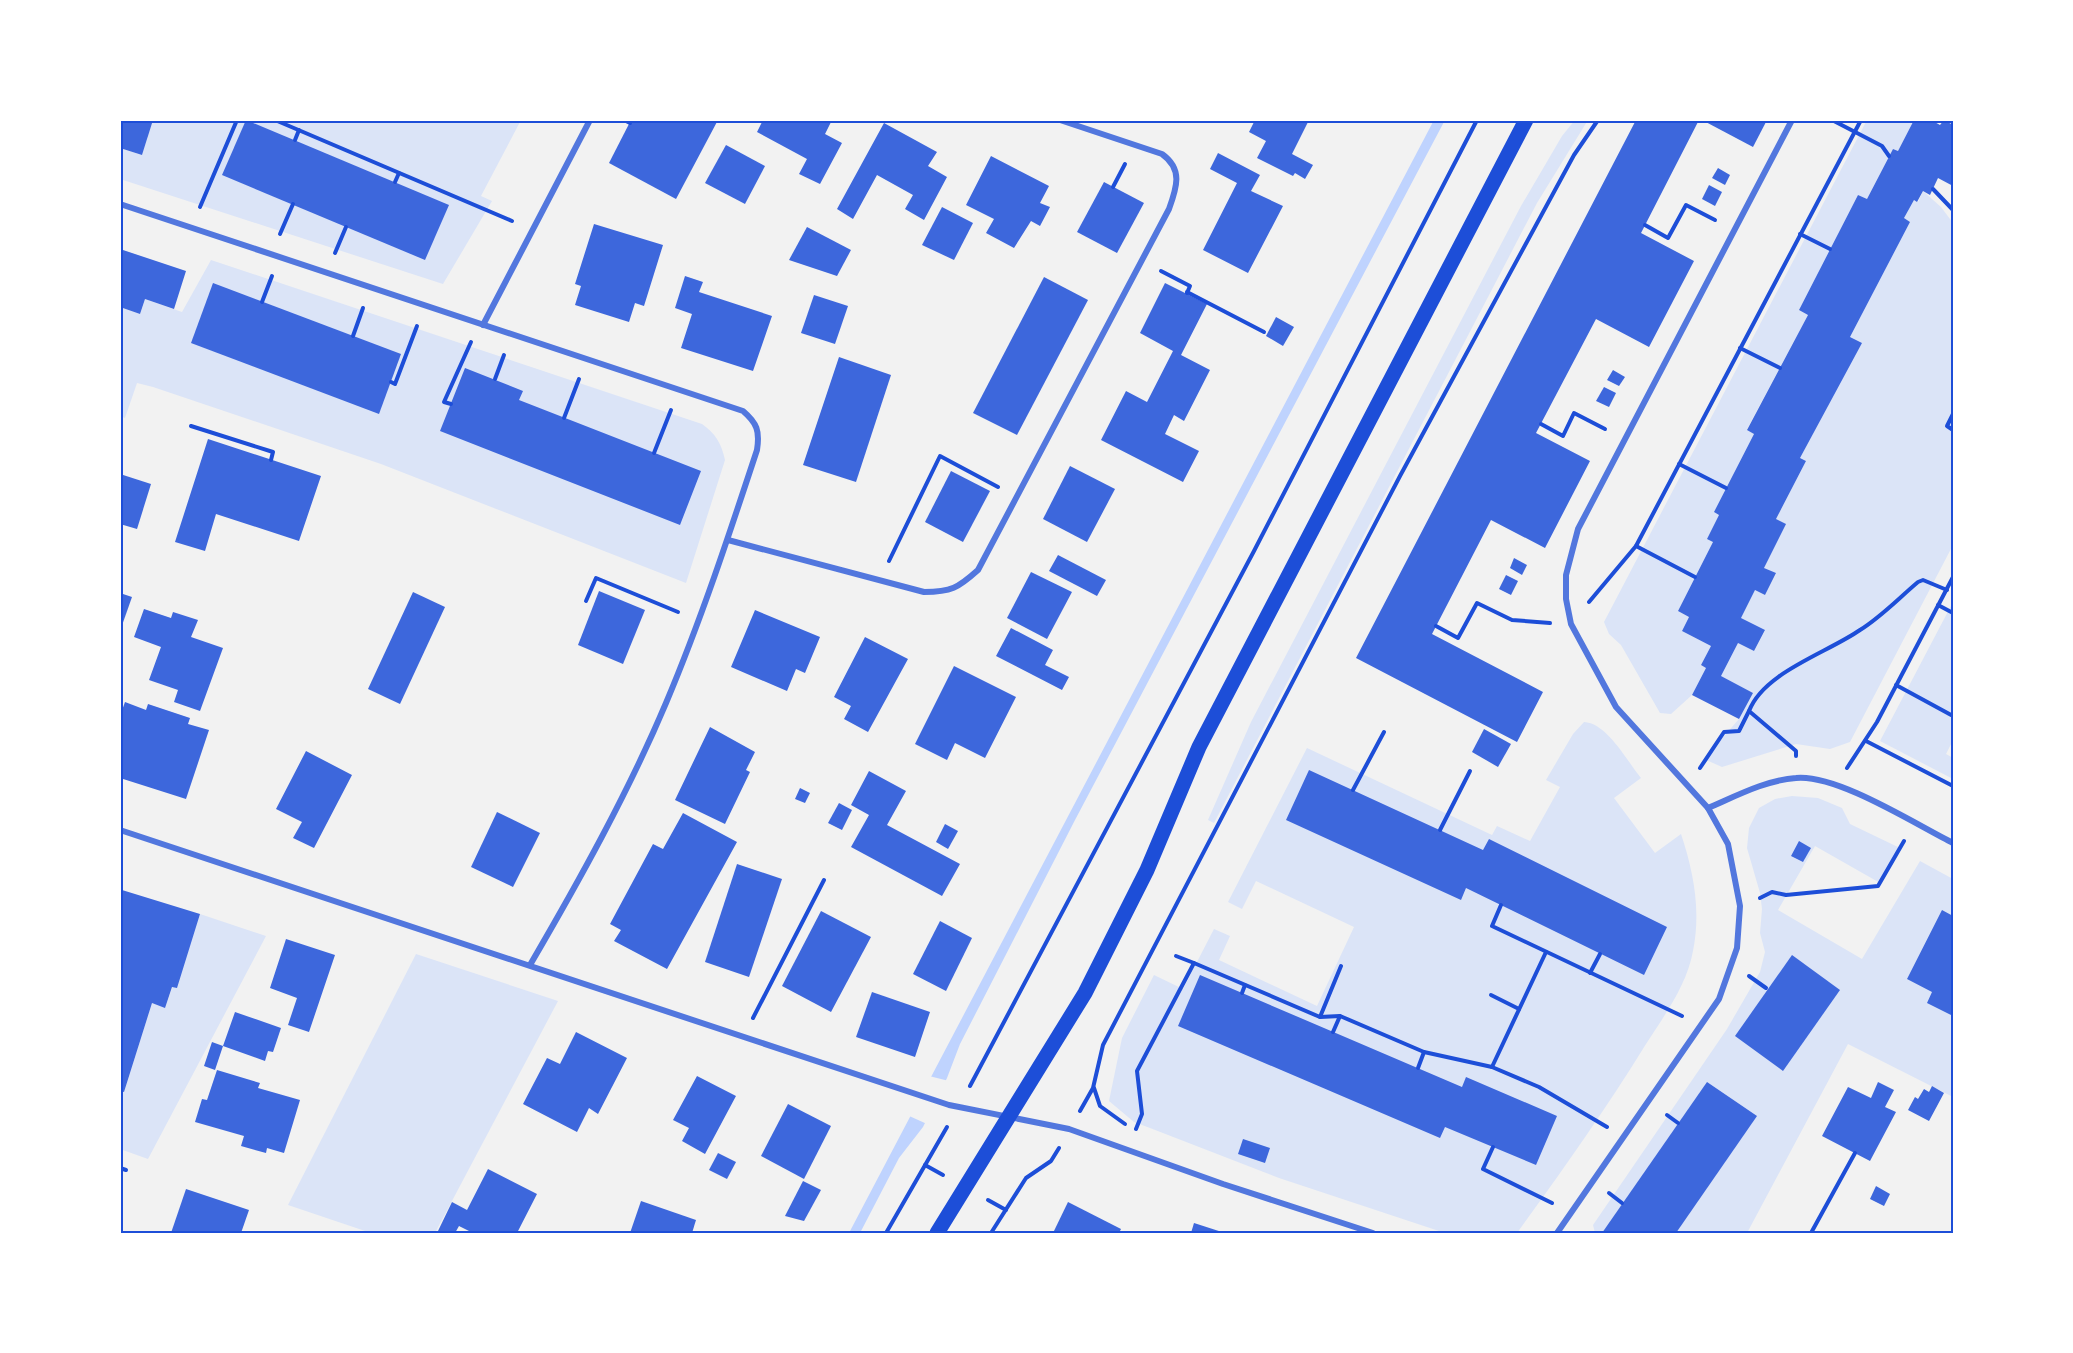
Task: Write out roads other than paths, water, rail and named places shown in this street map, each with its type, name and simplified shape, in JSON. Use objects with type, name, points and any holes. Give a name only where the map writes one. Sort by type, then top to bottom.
[{"type":"main road","points":[[937,1233],[1085,993],[1147,870],[1199,747],[1526,120]]},
{"type":"street","points":[[483,325],[590,120]]},
{"type":"street","points":[[728,540],[924,592],[948,592],[963,584],[978,570],[1170,209],[1176,191],[1178,177],[1174,166],[1162,153],[1060,120]]},
{"type":"street","points":[[1557,1233],[1719,999],[1737,948],[1740,906],[1728,844],[1708,808],[1616,707],[1571,624],[1566,599],[1566,575],[1578,529],[1792,120]]},
{"type":"street","points":[[120,204],[743,411],[754,421],[759,435],[728,540],[666,704],[611,820],[530,965]]},
{"type":"street","points":[[1708,808],[1756,788],[1797,777],[1836,783],[1953,843]]},
{"type":"street","points":[[120,830],[949,1105],[1070,1129],[1233,1187],[1373,1233]]},
{"type":"water","points":[[1434,120],[1445,120],[1075,820],[960,1044],[947,1078],[923,1127],[899,1158],[860,1233],[849,1233]]}]
